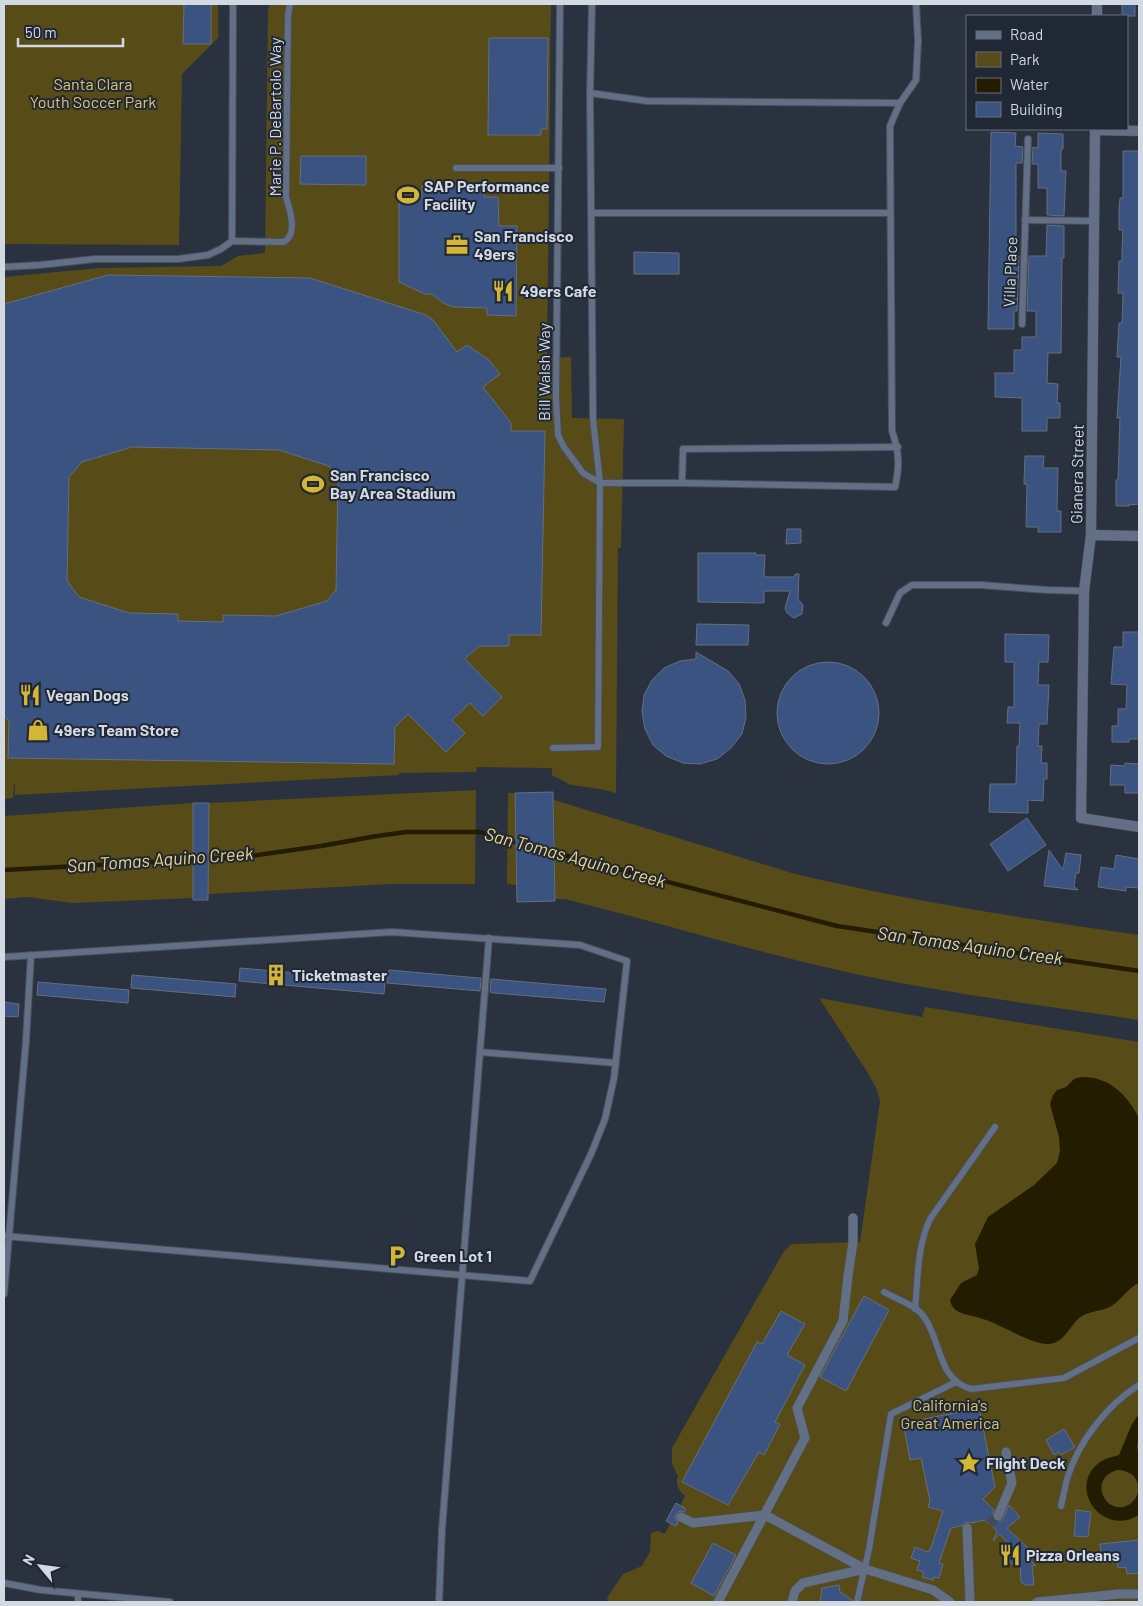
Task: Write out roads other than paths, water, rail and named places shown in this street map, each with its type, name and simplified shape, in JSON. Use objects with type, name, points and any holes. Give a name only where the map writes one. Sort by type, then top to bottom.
[{"type":"street","name":"Gianera Street","points":[[1095,130],[1096,221],[1091,535],[1084,591],[1081,818],[1139,827]]},
{"type":"street","points":[[1091,535],[1139,536]]},
{"type":"street","points":[[718,1602],[804,1438],[797,1408],[843,1321],[853,1242],[853,1218]]},
{"type":"street","points":[[998,1516],[1012,1483],[1006,1452]]},
{"type":"street","points":[[681,1517],[693,1523],[765,1515],[865,1569],[933,1590],[950,1602]]},
{"type":"street","points":[[967,1528],[970,1602]]},
{"type":"street","points":[[792,1602],[796,1591],[804,1583],[865,1569]]},
{"type":"street","points":[[1037,1602],[1119,1594],[1139,1594]]},
{"type":"street","points":[[1133,1602],[1139,1594]]},
{"type":"lane","points":[[4,267],[95,259],[178,259],[208,255],[232,241],[233,4]]},
{"type":"lane","name":"Marie P. DeBartolo Way","points":[[232,241],[284,242],[288,240],[291,234],[291,216],[286,197],[288,14],[290,4]]},
{"type":"lane","name":"Bill Walsh Way","points":[[560,4],[560,168],[556,398],[558,435],[564,447],[583,473],[600,483]]},
{"type":"lane","points":[[552,748],[598,747],[600,483],[593,419],[590,92],[592,4]]},
{"type":"lane","points":[[600,483],[895,487],[898,472],[898,447],[892,431],[890,126],[900,103],[916,80],[918,41],[916,4]]},
{"type":"lane","points":[[590,92],[647,102],[900,103]]},
{"type":"lane","name":"Villa Place","points":[[1022,324],[1028,140]]},
{"type":"lane","points":[[456,168],[560,168]]},
{"type":"lane","points":[[592,213],[890,213]]},
{"type":"lane","name":"Villa Place","points":[[1025,220],[1096,221]]},
{"type":"lane","points":[[682,483],[684,449],[898,447]]},
{"type":"lane","points":[[886,623],[900,593],[912,585],[980,585],[1084,591]]},
{"type":"lane","points":[[4,957],[392,932],[580,945],[627,962],[616,1063],[610,1099],[599,1136],[530,1281],[6,1237]]},
{"type":"lane","points":[[439,1602],[442,1529],[489,938]]},
{"type":"lane","points":[[4,1294],[6,1237],[26,1041],[31,956]]},
{"type":"lane","points":[[480,1052],[616,1063]]},
{"type":"lane","points":[[915,1309],[921,1251],[926,1228],[930,1219],[995,1126]]},
{"type":"lane","points":[[884,1292],[915,1309],[924,1317],[948,1374],[956,1382],[972,1389],[1064,1378],[1139,1338]]},
{"type":"lane","points":[[857,1602],[865,1569],[891,1414],[956,1382]]},
{"type":"lane","points":[[1061,1506],[1067,1478],[1078,1452],[1096,1425],[1115,1404],[1139,1385]]},
{"type":"lane","points":[[4,1583],[41,1590],[170,1602]]},
{"type":"lane","points":[[78,1594],[78,1602]]},
{"type":"water","points":[[1091,1077],[1116,1088],[1129,1101],[1139,1118],[1139,1283],[1113,1305],[1082,1316],[1061,1339],[1052,1344],[1047,1344],[1032,1341],[978,1317],[963,1314],[955,1309],[950,1300],[961,1283],[977,1275],[979,1268],[975,1244],[988,1217],[1034,1185],[1057,1163],[1060,1151],[1059,1137],[1050,1104],[1057,1090],[1066,1087],[1074,1079]]},
{"type":"water","points":[[1139,1414],[1137,1446],[1139,1458],[1139,1515],[1125,1520],[1113,1520],[1101,1515],[1093,1506],[1088,1496],[1087,1484],[1090,1472],[1100,1462],[1119,1455],[1132,1424]],"holes":[[[1117,1470],[1130,1473],[1136,1479],[1138,1487],[1138,1494],[1134,1500],[1122,1507],[1114,1506],[1108,1502],[1103,1496],[1101,1489],[1103,1481],[1108,1475]]]},
{"type":"waterway","name":"San Tomas Aquino Creek","points":[[4,870],[244,857],[406,832],[479,832],[519,843]]},
{"type":"waterway","name":"San Tomas Aquino Creek","points":[[549,851],[837,926],[1139,971]]},
{"type":"tunnel","points":[[989,1524],[998,1516]]},
{"type":"place","name":"SAP Performance Facility","points":[[408,195]]},
{"type":"place","name":"San Francisco 49ers","points":[[457,245]]},
{"type":"place","name":"49ers Cafe","points":[[503,291]]},
{"type":"place","name":"San Francisco Bay Area Stadium","points":[[313,484]]},
{"type":"place","name":"Vegan Dogs","points":[[30,695]]},
{"type":"place","name":"49ers Team Store","points":[[38,730]]},
{"type":"place","name":"Ticketmaster","points":[[276,975]]},
{"type":"place","name":"Green Lot 1","points":[[397,1256]]},
{"type":"place","name":"Flight Deck","points":[[969,1463]]},
{"type":"place","name":"Pizza Orleans","points":[[1010,1555]]},
{"type":"park label","name":"Santa Clara Youth Soccer Park","points":[[93,93]]},
{"type":"park label","name":"California's Great America","points":[[950,1414]]}]
